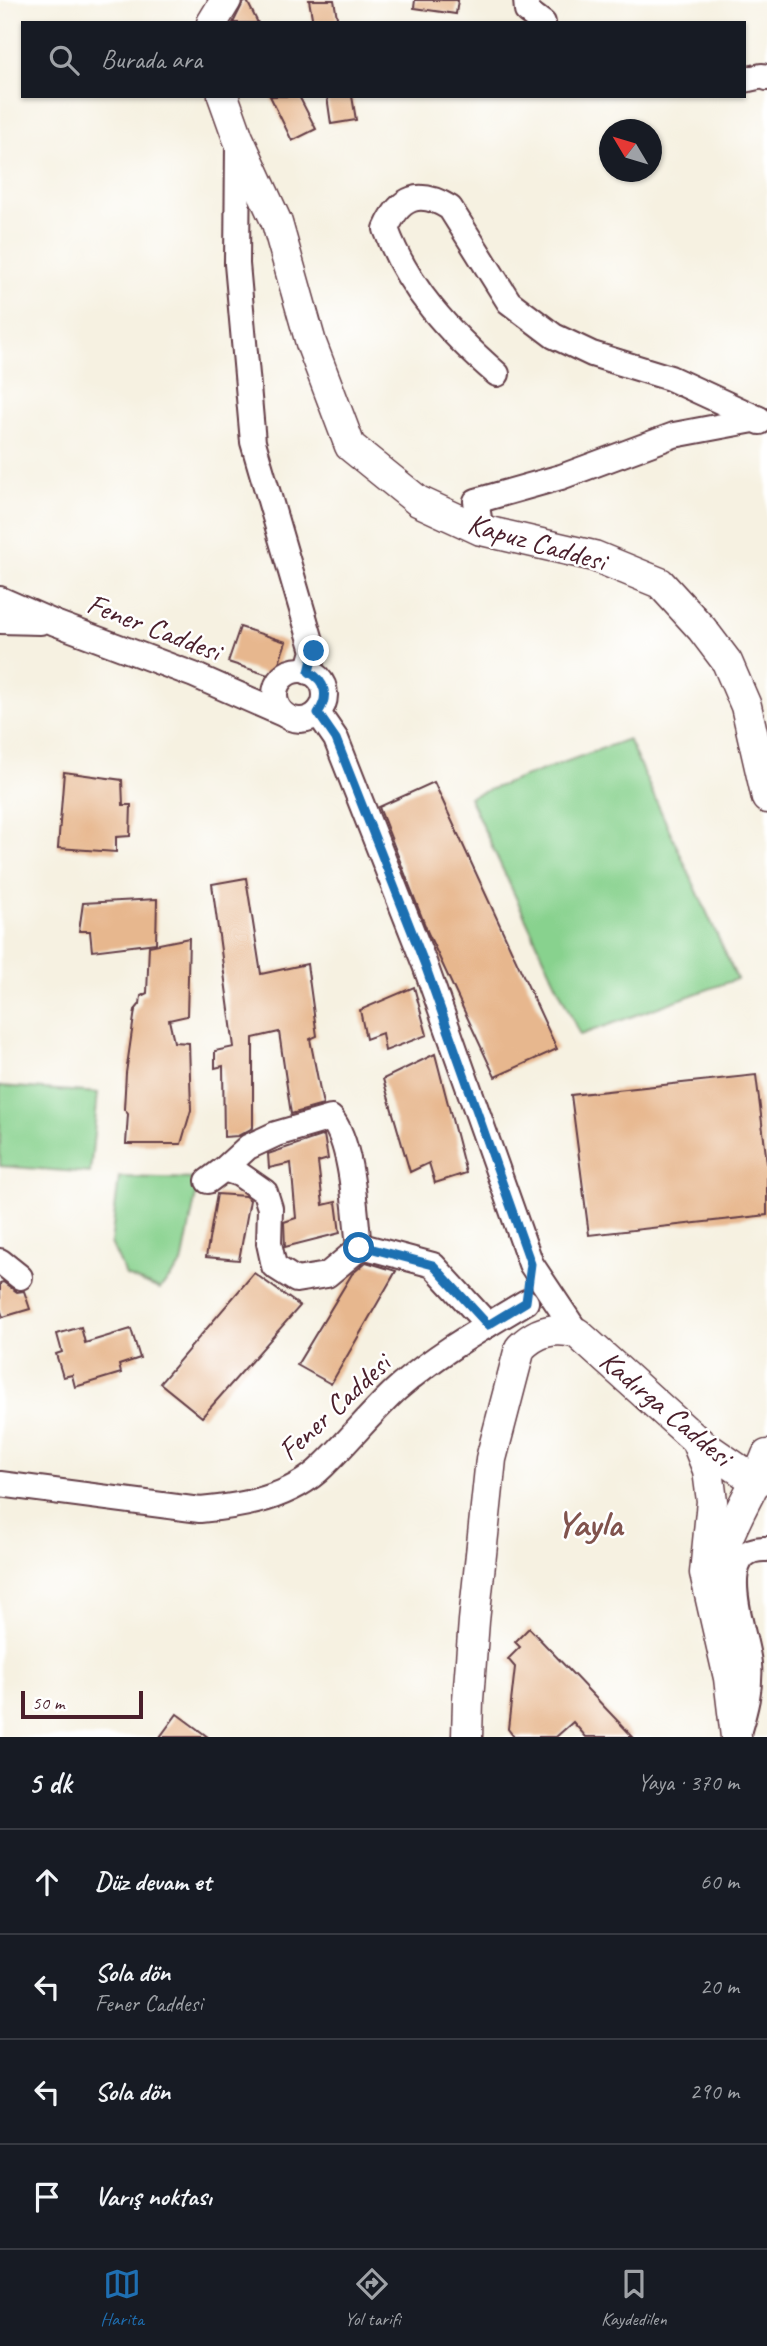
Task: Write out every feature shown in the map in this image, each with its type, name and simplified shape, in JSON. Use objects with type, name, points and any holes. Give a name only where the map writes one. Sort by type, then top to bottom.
[{"type":"main road","points":[[213,21],[226,0]]},
{"type":"main road","name":"Kapuz Caddesi","points":[[224,98],[238,138],[277,223],[310,343],[350,446],[418,501],[481,530],[594,556],[660,583],[702,629],[727,662],[746,706],[767,798]]},
{"type":"main road","points":[[467,1737],[474,1621],[491,1459],[520,1348],[531,1338],[544,1332],[563,1328],[577,1333]]},
{"type":"main road","name":"Kadırga Caddesi","points":[[577,1333],[695,1440],[764,1479]]},
{"type":"main road","points":[[695,1440],[720,1448],[747,1449],[767,1442]]},
{"type":"main road","points":[[695,1440],[708,1469],[712,1501],[705,1573],[729,1678],[736,1737]]},
{"type":"main road","points":[[714,1615],[719,1567],[728,1536],[764,1479]]},
{"type":"street","points":[[526,0],[527,11],[540,21]]},
{"type":"street","points":[[746,80],[762,76],[767,78]]},
{"type":"street","points":[[238,138],[237,264],[253,442],[314,651],[309,672]]},
{"type":"street","points":[[497,374],[459,341],[433,312],[396,256],[386,229],[394,209],[411,199],[435,199],[450,208],[509,302],[554,336],[592,354],[670,378],[763,425]]},
{"type":"street","points":[[481,530],[477,501],[561,477],[674,435],[763,425]]},
{"type":"street","name":"Fener Caddesi","points":[[0,599],[55,623],[194,675],[285,715]]},
{"type":"street","points":[[0,621],[55,623]]},
{"type":"street","points":[[293,672],[309,672],[321,682],[325,690],[323,706],[318,713],[299,720],[285,715],[277,703],[277,687],[281,680],[293,672]]},
{"type":"street","points":[[318,713],[336,739],[425,965],[531,1264],[577,1333]]},
{"type":"street","points":[[359,1248],[350,1169],[339,1127],[331,1118],[276,1134],[248,1147],[216,1175],[239,1174],[265,1192],[271,1208],[269,1243],[275,1266],[296,1280],[327,1275],[362,1246],[385,1251],[433,1265],[488,1325]]},
{"type":"street","points":[[0,1261],[20,1277]]},
{"type":"street","points":[[520,1348],[531,1264]]},
{"type":"street","name":"Fener Caddesi","points":[[0,1484],[200,1510],[261,1500],[293,1488],[322,1468],[398,1389],[452,1347],[526,1302]]},
{"type":"street","points":[[736,1737],[748,1698],[749,1663],[734,1595],[735,1569],[746,1555],[761,1548],[767,1549]]},
{"type":"green space","points":[[628,739],[737,979],[580,1035],[469,797]]},
{"type":"green space","points":[[0,1086],[98,1093],[90,1173],[0,1166]]},
{"type":"green space","points":[[119,1177],[199,1179],[182,1264],[160,1289],[126,1276],[111,1243]]},
{"type":"building","points":[[309,0],[334,0],[338,21],[313,21]]},
{"type":"building","points":[[415,0],[458,0],[456,14],[414,8]]},
{"type":"building","points":[[247,1],[257,21],[234,21],[243,3]]},
{"type":"building","points":[[271,98],[300,98],[316,129],[292,141]]},
{"type":"building","points":[[327,98],[352,98],[356,120],[331,124]]},
{"type":"building","points":[[240,627],[286,642],[274,677],[228,662]]},
{"type":"building","points":[[64,772],[122,780],[123,805],[131,805],[130,836],[116,837],[116,852],[58,848]]},
{"type":"building","points":[[434,782],[557,1049],[495,1077],[428,933],[379,807]]},
{"type":"building","points":[[246,878],[261,974],[307,964],[317,1036],[310,1039],[323,1105],[291,1114],[279,1032],[253,1038],[253,1128],[238,1136],[224,1137],[223,1066],[215,1068],[215,1051],[234,1047],[212,884]]},
{"type":"building","points":[[157,899],[156,943],[92,951],[90,931],[79,931],[83,903]]},
{"type":"building","points":[[189,938],[187,1016],[169,1020],[174,1042],[189,1043],[191,1110],[181,1144],[126,1144],[126,1073],[135,1010],[140,1004],[141,996],[147,993],[149,946]]},
{"type":"building","points":[[414,987],[427,1035],[385,1051],[382,1033],[366,1039],[360,1010]]},
{"type":"building","points":[[435,1054],[466,1173],[435,1183],[429,1163],[410,1172],[383,1079]]},
{"type":"building","points":[[756,1075],[767,1163],[767,1215],[589,1235],[571,1095]]},
{"type":"building","points":[[324,1135],[328,1159],[318,1162],[323,1205],[336,1202],[340,1233],[285,1247],[284,1222],[296,1218],[291,1163],[269,1168],[268,1154]]},
{"type":"building","points":[[217,1194],[245,1196],[250,1200],[239,1260],[206,1257]]},
{"type":"building","points":[[366,1262],[396,1271],[331,1384],[297,1365],[352,1274]]},
{"type":"building","points":[[254,1273],[300,1306],[202,1417],[160,1383]]},
{"type":"building","points":[[3,1282],[17,1292],[24,1291],[30,1309],[3,1317],[0,1309],[0,1283]]},
{"type":"building","points":[[81,1327],[85,1343],[131,1329],[140,1358],[119,1365],[121,1373],[75,1387],[72,1375],[63,1377],[56,1354],[62,1352],[57,1334]]},
{"type":"building","points":[[529,1628],[633,1737],[586,1737],[573,1722],[556,1737],[514,1737],[508,1729],[515,1667],[508,1659],[520,1647],[515,1642]]},
{"type":"building","points":[[177,1714],[208,1737],[160,1737]]},
{"type":"district","name":"Yayla","points":[[589,1523]]},
{"type":"route","points":[[314,651],[309,672],[316,676],[325,690],[323,706],[318,713],[336,739],[425,965],[457,1062],[531,1264],[526,1302],[488,1325],[433,1265],[385,1251],[362,1246],[359,1248]]}]
